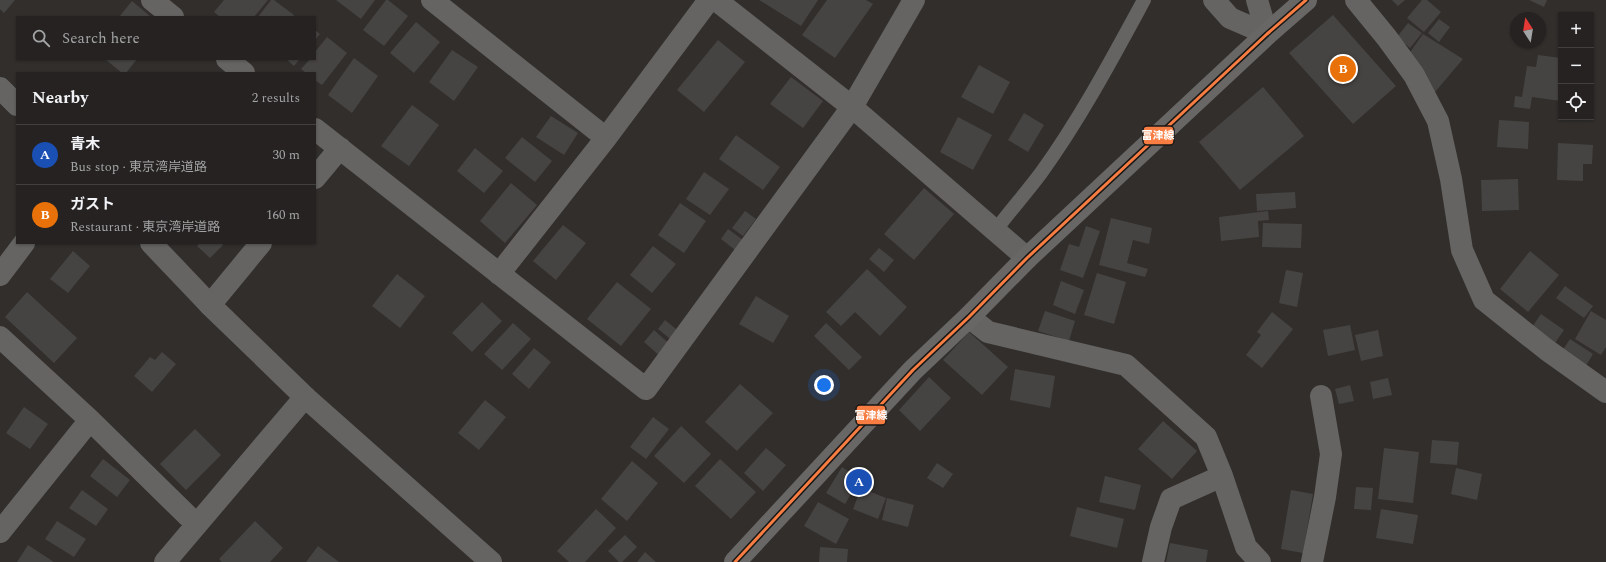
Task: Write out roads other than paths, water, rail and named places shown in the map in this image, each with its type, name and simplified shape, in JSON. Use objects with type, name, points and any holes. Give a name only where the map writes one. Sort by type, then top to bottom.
[{"type":"highway","points":[[742,558],[913,370],[969,317],[1027,258],[1267,34],[1306,0]]},
{"type":"street","points":[[152,0],[172,16]]},
{"type":"street","points":[[432,0],[606,138]]},
{"type":"street","points":[[499,274],[606,138],[709,0]]},
{"type":"street","points":[[716,0],[852,107],[1027,258]]},
{"type":"street","points":[[316,130],[646,389],[852,107],[914,0]]},
{"type":"street","points":[[1214,0],[1230,18],[1267,34]]},
{"type":"street","points":[[1257,0],[1267,34]]},
{"type":"street","points":[[1356,0],[1387,38],[1414,75],[1438,121],[1462,250],[1484,300],[1547,350],[1606,392]]},
{"type":"street","points":[[228,60],[243,72]]},
{"type":"street","points":[[0,88],[16,104]]},
{"type":"street","points":[[316,177],[340,148]]},
{"type":"street","points":[[0,275],[23,244]]},
{"type":"street","points":[[152,244],[210,305],[305,397],[491,562]]},
{"type":"street","points":[[210,305],[260,244]]},
{"type":"street","points":[[969,317],[988,332],[1126,365],[1206,437],[1222,476],[1246,547],[1260,562]]},
{"type":"street","points":[[0,337],[90,420],[196,524]]},
{"type":"street","points":[[1312,562],[1325,497],[1331,454],[1321,396]]},
{"type":"street","points":[[165,562],[305,397]]},
{"type":"street","points":[[0,532],[90,420]]},
{"type":"street","points":[[1153,562],[1161,527],[1171,499],[1222,476]]},
{"type":"lane","points":[[995,231],[1041,173],[1109,64],[1144,0]]},
{"type":"place","name":"ガスト","points":[[1343,69]]},
{"type":"place","name":"青木","points":[[859,482]]}]
